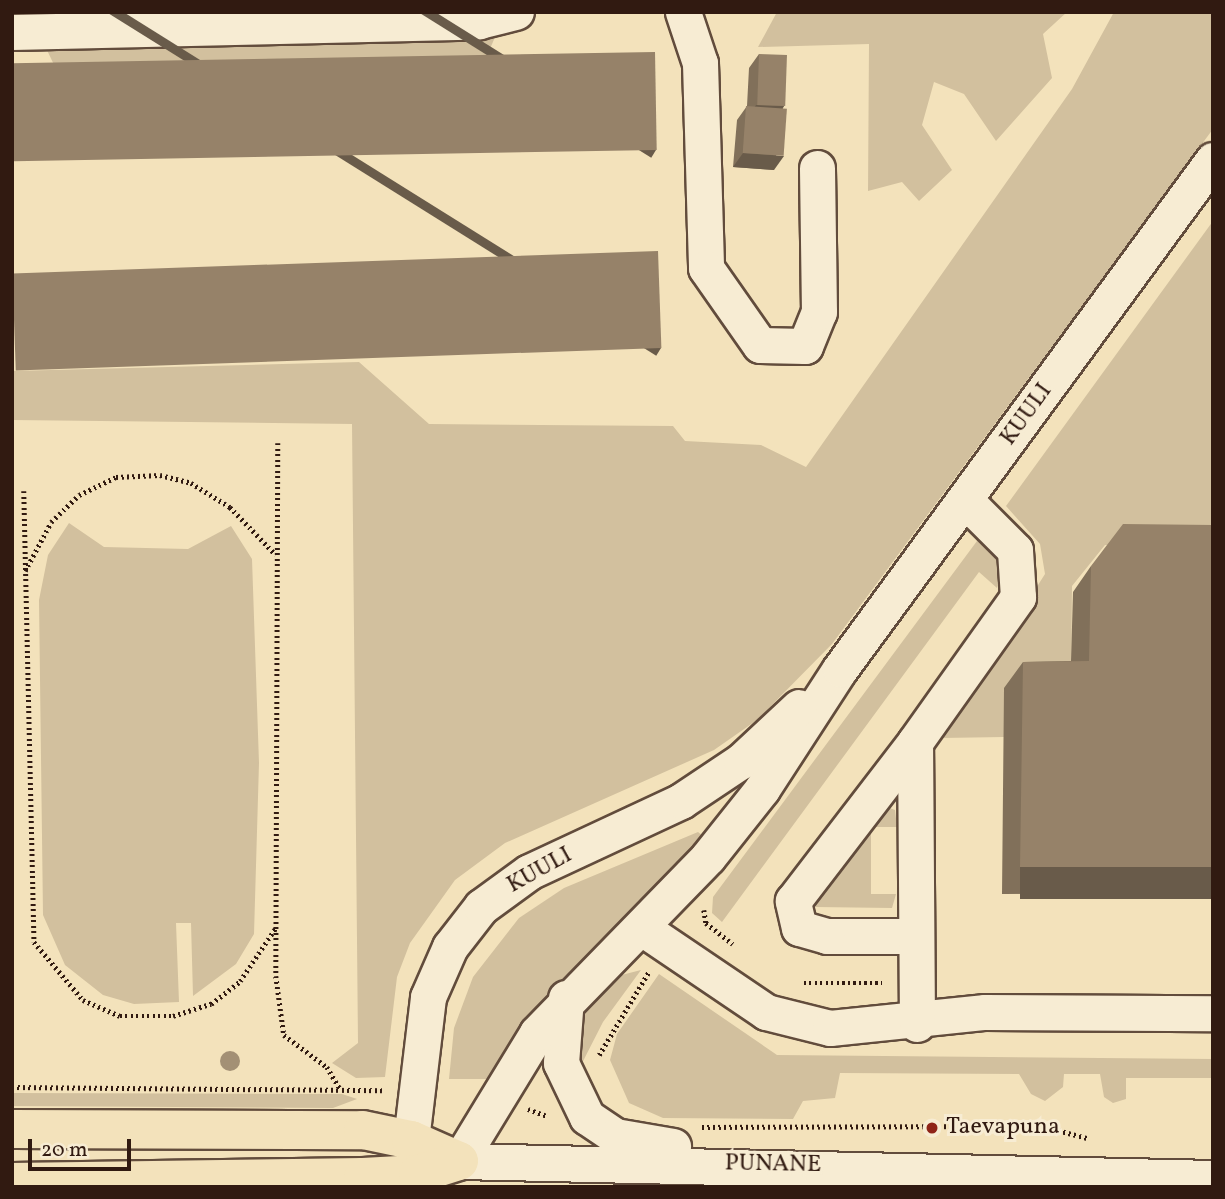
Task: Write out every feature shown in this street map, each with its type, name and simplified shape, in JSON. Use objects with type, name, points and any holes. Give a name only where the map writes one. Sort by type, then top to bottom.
[{"type":"main road","name":"PUNANE","points":[[12,1129],[363,1130],[416,1167]]},
{"type":"main road","name":"PUNANE","points":[[37,1184],[416,1167],[458,1174]]},
{"type":"street","points":[[12,32],[479,21],[516,12]]},
{"type":"street","points":[[683,12],[699,63],[706,268],[760,345],[805,346],[819,312],[817,168]]},
{"type":"street","name":"KUULI","points":[[458,1174],[566,999],[655,937],[762,789],[840,669],[1213,160]]},
{"type":"street","points":[[912,936],[827,936],[799,928],[793,901],[915,741],[1018,597],[1015,550],[965,500]]},
{"type":"street","name":"KUULI","points":[[416,1167],[428,997],[450,947],[481,907],[528,872],[701,788],[741,761],[840,669]]},
{"type":"street","points":[[915,741],[912,936],[917,1024]]},
{"type":"street","points":[[655,937],[766,1012],[830,1028],[917,1024],[985,1012],[1213,1013]]},
{"type":"street","points":[[566,999],[561,1063],[587,1117],[615,1136],[786,1176]]},
{"type":"street","name":"PUNANE","points":[[458,1174],[1083,1181],[1213,1178]]},
{"type":"path","points":[[278,443],[275,929],[284,1035],[327,1067],[341,1089]]},
{"type":"path","points":[[25,572],[51,522],[79,495],[116,477],[160,475],[191,483],[230,507],[277,556]]},
{"type":"path","points":[[24,491],[30,921],[49,963],[83,1000],[120,1016],[173,1016],[211,1004],[240,981],[275,929]]},
{"type":"path","points":[[598,1069],[606,1036],[655,937],[702,904],[706,923],[746,954]]},
{"type":"path","points":[[798,982],[915,984]]},
{"type":"shaded area","points":[[777,12],[1067,12],[1043,34],[1052,78],[996,141],[964,94],[934,82],[922,125],[952,170],[919,201],[902,182],[868,191],[869,44],[758,47]]},
{"type":"shaded area","points":[[1114,12],[1213,12],[1213,129],[832,644],[757,720],[714,750],[505,843],[455,880],[410,943],[397,977],[385,1077],[356,1078],[332,1063],[358,1043],[352,424],[12,420],[12,371],[359,362],[429,424],[673,426],[685,441],[761,445],[806,467],[1072,89]]},
{"type":"shaded area","points":[[484,31],[495,37],[487,56],[56,69],[46,48]]},
{"type":"shaded area","points":[[1213,221],[1213,546],[1105,545],[1072,586],[1071,687],[1004,737],[941,738],[1045,574],[1040,544],[1006,506]]},
{"type":"shaded area","points":[[69,523],[104,547],[188,549],[231,526],[252,559],[259,763],[254,934],[236,964],[193,996],[191,923],[176,923],[179,1002],[134,1004],[103,995],[65,965],[43,915],[39,600],[48,555]]},
{"type":"shaded area","points":[[977,541],[996,551],[1003,571],[997,588],[979,572],[722,922],[712,913],[713,897]]},
{"type":"shaded area","points":[[881,805],[895,810],[897,827],[871,827],[871,894],[896,894],[892,908],[816,907],[813,900]]},
{"type":"shaded area","points":[[698,832],[703,836],[665,883],[563,979],[488,1079],[449,1079],[454,1028],[473,977],[519,918],[564,888]]},
{"type":"shaded area","points":[[641,970],[603,1022],[579,1069],[581,1008],[610,978]]},
{"type":"shaded area","points":[[659,974],[777,1055],[1213,1059],[1213,1078],[1126,1078],[1126,1099],[1113,1103],[1104,1097],[1100,1074],[1064,1074],[1063,1087],[1045,1101],[1031,1094],[1019,1074],[840,1073],[835,1098],[803,1101],[793,1119],[663,1118],[629,1103],[610,1060],[617,1034]]},
{"type":"shaded area","points":[[12,1093],[342,1094],[357,1099],[333,1108],[12,1106]]},
{"type":"building","points":[[655,52],[657,150],[14,161],[12,63]]},
{"type":"building","points":[[759,54],[787,55],[785,106],[757,105]]},
{"type":"building","points":[[746,106],[787,109],[784,156],[743,153]]},
{"type":"building","points":[[658,251],[661,348],[16,370],[12,274]]},
{"type":"building","points":[[1123,524],[1213,525],[1213,867],[1020,867],[1023,662],[1089,661],[1091,566]]},
{"type":"place","name":"Taevapuna","points":[[932,1128]]}]
